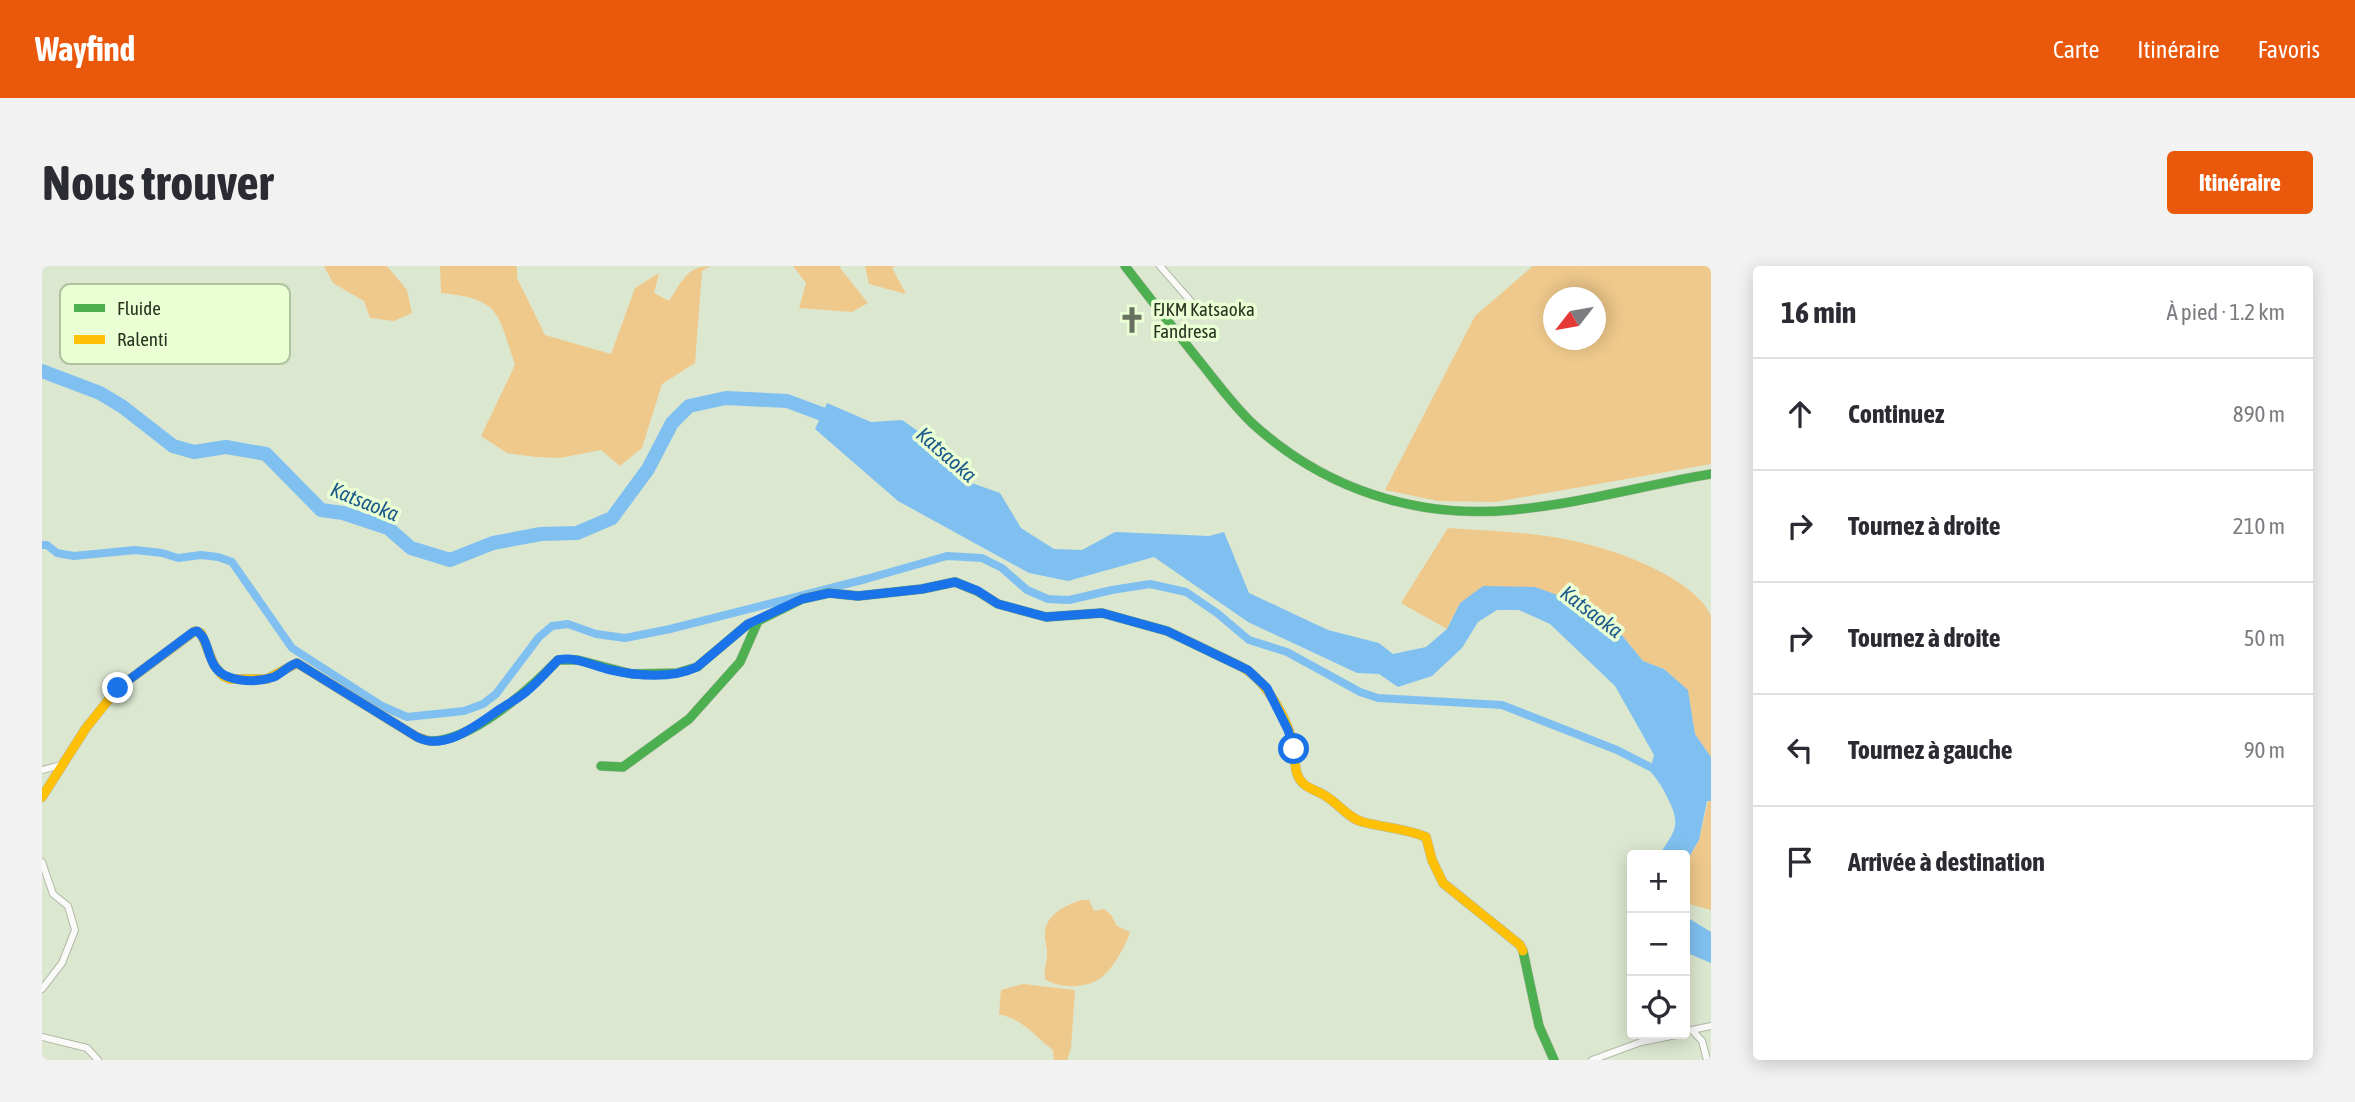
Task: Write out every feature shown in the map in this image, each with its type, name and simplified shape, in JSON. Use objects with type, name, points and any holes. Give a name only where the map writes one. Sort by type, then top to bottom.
[{"type":"street","points":[[1125,266],[1234,404],[1260,430],[1317,470],[1382,501],[1441,512],[1512,510],[1711,474]]},
{"type":"street","points":[[1160,266],[1202,314]]},
{"type":"street","points":[[42,796],[86,728],[118,688],[195,631],[201,633],[214,665],[223,676],[235,679],[267,679],[297,663],[417,737],[433,740],[455,737],[471,729],[527,692],[558,660],[571,659],[610,670],[634,673],[661,675],[687,670],[697,667],[742,628],[802,599],[829,593],[858,596],[922,589],[955,582],[978,591],[998,604],[1046,617],[1102,613],[1167,631],[1248,670],[1267,688],[1288,730],[1294,749],[1295,771],[1305,785],[1325,795],[1360,822],[1407,829],[1426,837],[1432,860],[1443,883],[1520,944],[1525,953],[1533,1004],[1545,1048],[1554,1060]]},
{"type":"street","points":[[601,766],[623,767],[689,719],[740,663],[758,621]]},
{"type":"street","points":[[42,770],[61,765]]},
{"type":"street","points":[[42,862],[52,894],[68,906],[75,930],[62,963],[42,989]]},
{"type":"street","points":[[1690,1031],[1711,1026]]},
{"type":"street","points":[[1690,1034],[1702,1041],[1707,1060]]},
{"type":"street","points":[[42,1037],[87,1048],[98,1060]]},
{"type":"street","points":[[1592,1060],[1654,1039]]},
{"type":"shaded area","points":[[324,266],[387,266],[407,290],[412,313],[394,321],[370,318],[364,301],[333,283]]},
{"type":"shaded area","points":[[440,266],[517,266],[517,278],[545,335],[611,354],[635,288],[659,273],[654,293],[669,301],[690,273],[695,269],[710,266],[702,271],[695,363],[662,384],[642,448],[620,466],[601,450],[560,458],[507,453],[481,436],[515,365],[505,333],[494,312],[486,305],[475,299],[441,293]]},
{"type":"shaded area","points":[[793,266],[841,266],[868,303],[852,312],[799,308],[806,283]]},
{"type":"shaded area","points":[[865,266],[895,266],[892,268],[906,294],[869,284]]},
{"type":"shaded area","points":[[1533,266],[1711,266],[1711,464],[1495,502],[1438,501],[1385,490],[1475,316]]},
{"type":"shaded area","points":[[1448,528],[1533,534],[1583,543],[1636,560],[1690,590],[1711,616],[1711,757],[1695,734],[1687,690],[1664,669],[1643,661],[1620,633],[1566,598],[1460,603],[1447,629],[1401,603]]},
{"type":"shaded area","points":[[1708,801],[1711,801],[1711,910],[1690,904],[1690,855],[1699,840]]},
{"type":"shaded area","points":[[1081,900],[1089,900],[1094,911],[1104,909],[1117,926],[1130,932],[1119,956],[1103,976],[1082,985],[1058,985],[1045,979],[1046,926],[1057,912]]},
{"type":"shaded area","points":[[1023,984],[1075,990],[1071,1048],[1067,1060],[1054,1060],[1053,1050],[1028,1029],[1016,1020],[999,1014],[1001,990]]},
{"type":"water","points":[[827,403],[871,422],[902,420],[954,456],[969,482],[1000,493],[1021,528],[1054,549],[1082,550],[1115,532],[1209,536],[1224,532],[1249,593],[1328,630],[1379,643],[1393,654],[1426,647],[1447,629],[1460,603],[1483,586],[1535,587],[1566,598],[1620,633],[1643,661],[1664,669],[1688,690],[1695,734],[1711,757],[1711,801],[1707,801],[1699,840],[1690,855],[1690,850],[1662,850],[1672,834],[1675,816],[1666,795],[1650,771],[1654,755],[1615,686],[1550,624],[1519,610],[1497,610],[1478,622],[1462,648],[1432,676],[1398,687],[1379,674],[1357,673],[1248,622],[1154,557],[1068,581],[1029,573],[898,501],[815,429]]},
{"type":"water","points":[[1690,919],[1711,932],[1711,963],[1690,954]]},
{"type":"waterway","name":"Katsaoka","points":[[42,371],[100,393],[123,407],[173,446],[194,452],[226,447],[266,454],[321,510],[343,513],[388,528],[411,548],[450,560],[493,543],[541,534],[577,533],[612,518],[648,469],[672,423],[689,406],[726,398],[787,401],[838,420]]},
{"type":"waterway","points":[[42,545],[47,545],[57,553],[74,556],[135,550],[178,558],[201,555],[218,557],[232,562],[292,648],[382,706],[407,717],[464,711],[483,704],[496,694],[539,637],[552,626],[568,624],[596,634],[625,638],[670,629],[947,556],[982,558],[1002,568],[1027,590],[1048,599],[1069,600],[1150,584],[1186,592],[1249,640],[1287,652],[1360,692],[1378,698],[1502,705],[1617,750],[1660,772]]},
{"type":"traffic: fast","points":[[1125,266],[1224,392],[1252,423],[1310,466],[1373,495],[1441,509],[1476,512],[1512,510],[1711,474]]},
{"type":"traffic: fast","points":[[601,766],[623,767],[689,719],[740,662],[758,621],[802,599],[829,593],[858,596],[922,589],[955,582],[998,604],[1046,617],[1102,613],[1167,631],[1240,666]]},
{"type":"traffic: fast","points":[[430,741],[463,733],[499,712],[558,660],[578,660],[632,674],[677,673],[697,667],[748,624],[758,621]]},
{"type":"traffic: fast","points":[[1523,951],[1539,1026],[1554,1060]]},
{"type":"traffic: slow","points":[[42,797],[86,728],[118,688],[195,631],[201,633],[214,665],[223,676],[230,679],[267,679],[297,663],[417,737],[430,741]]},
{"type":"traffic: slow","points":[[1240,666],[1259,681],[1282,715],[1292,739],[1296,769],[1301,781],[1358,820],[1426,837],[1432,860],[1443,883],[1520,945],[1523,951]]},
{"type":"place","name":"FJKM Katsaoka Fandresa","points":[[1132,320]]},
{"type":"route","points":[[118,688],[197,631],[201,633],[214,665],[223,676],[230,679],[267,679],[297,663],[417,737],[433,740],[455,737],[471,729],[527,692],[558,660],[571,659],[610,670],[634,673],[661,675],[687,670],[697,667],[748,624],[802,599],[829,593],[858,596],[922,589],[955,582],[978,591],[998,604],[1046,617],[1102,613],[1167,631],[1248,670],[1267,688],[1288,730],[1294,749]]}]
